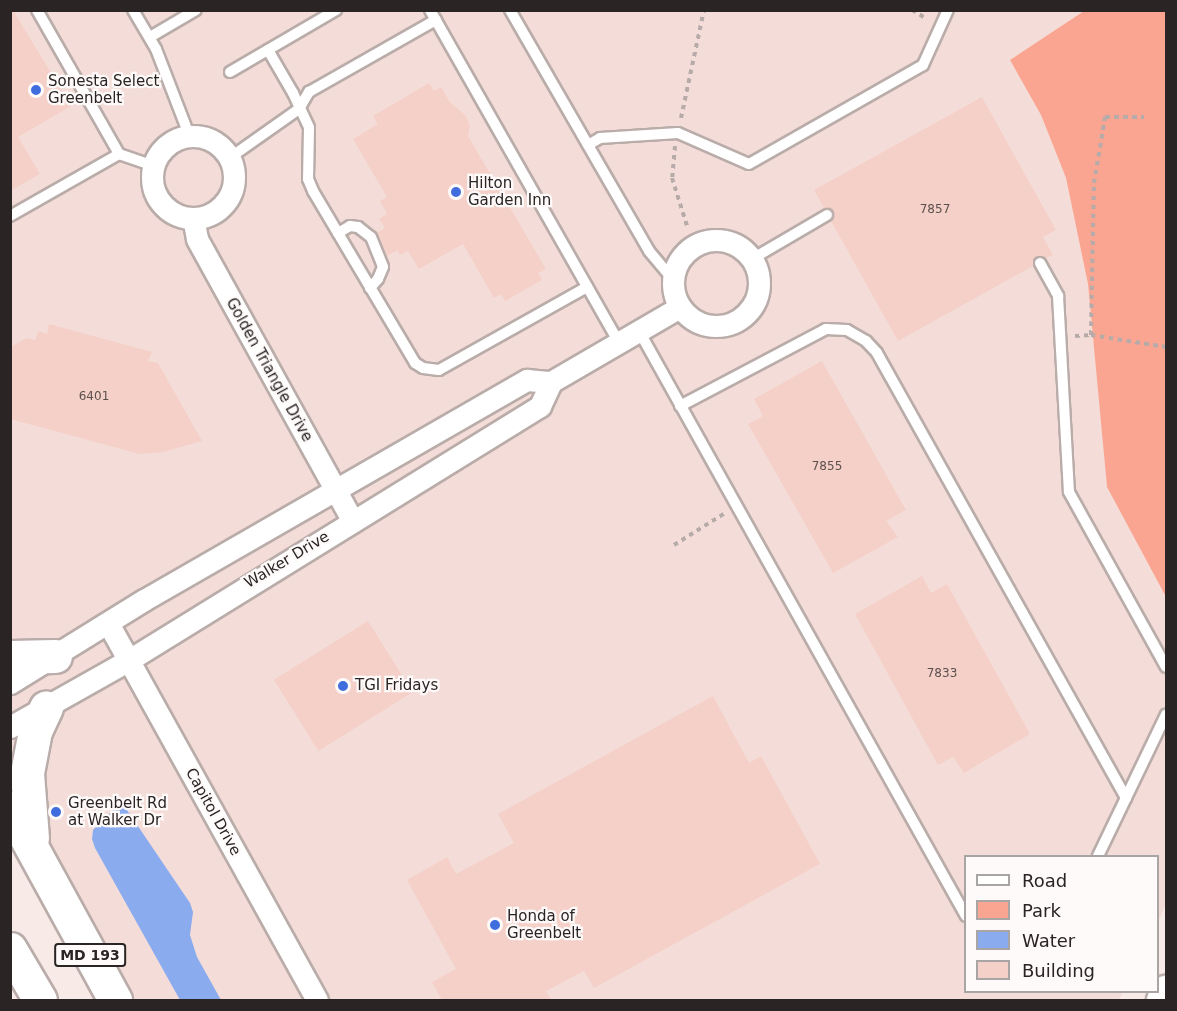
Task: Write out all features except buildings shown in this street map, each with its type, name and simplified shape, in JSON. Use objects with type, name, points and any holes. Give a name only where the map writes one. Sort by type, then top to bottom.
[{"type":"main road","points":[[10,657],[55,656]]},
{"type":"main road","points":[[33,849],[27,773],[35,731],[46,707]]},
{"type":"main road","name":"MD 193","points":[[10,808],[115,1000]]},
{"type":"main road","points":[[10,949],[40,1000]]},
{"type":"main road","points":[[1163,1000],[1167,992]]},
{"type":"street","points":[[190,137],[201,137],[216,144],[228,159],[233,172],[233,186],[228,198],[215,212],[184,218],[170,212],[159,200],[152,179],[154,166],[158,155],[170,143],[190,137]]},
{"type":"street","name":"Golden Triangle Drive","points":[[193,218],[197,239],[352,520]]},
{"type":"street","points":[[718,239],[742,248],[752,259],[759,278],[759,291],[748,313],[737,321],[726,325],[705,325],[694,320],[680,307],[673,280],[680,259],[691,247],[718,239]]},
{"type":"street","points":[[10,683],[334,490],[527,380],[551,382],[680,307]]},
{"type":"street","name":"Walker Drive","points":[[10,727],[129,660],[352,520],[540,406],[551,382]]},
{"type":"street","name":"Capitol Drive","points":[[108,623],[317,1000]]},
{"type":"lane","points":[[37,10],[119,154],[154,166]]},
{"type":"lane","points":[[134,10],[150,37],[190,137]]},
{"type":"lane","points":[[150,37],[196,10]]},
{"type":"lane","points":[[230,72],[336,10]]},
{"type":"lane","points":[[510,10],[649,251],[673,280]]},
{"type":"lane","points":[[588,145],[600,138],[678,133],[749,164],[923,65],[948,10]]},
{"type":"lane","points":[[228,159],[299,109],[309,92],[433,15],[619,343]]},
{"type":"lane","points":[[268,50],[294,93],[309,128],[308,178],[415,363],[423,368],[439,370],[587,287]]},
{"type":"lane","points":[[10,216],[119,154]]},
{"type":"lane","points":[[752,259],[827,215]]},
{"type":"lane","points":[[338,233],[350,226],[358,227],[371,237],[383,267],[378,279],[370,288]]},
{"type":"lane","points":[[1040,263],[1058,296],[1069,492],[1167,667]]},
{"type":"lane","points":[[680,406],[826,329],[847,330],[866,341],[877,353],[1126,798]]},
{"type":"lane","points":[[639,331],[964,912]]},
{"type":"lane","points":[[1098,855],[1167,715]]},
{"type":"path","points":[[912,10],[931,21]]},
{"type":"path","points":[[1144,117],[1105,117],[1094,183],[1091,335],[1167,347]]},
{"type":"path","points":[[674,545],[736,506]]},
{"type":"shaded area","points":[[10,11],[1084,11],[1010,60],[1041,115],[1066,178],[1088,284],[1107,487],[1166,597],[1166,904],[1159,920],[1159,855],[964,855],[964,993],[1122,993],[1119,1000],[115,1000],[11,808]]},
{"type":"green space","points":[[1084,11],[1166,11],[1166,597],[1107,487],[1088,284],[1066,178],[1041,115],[1010,60]]},
{"type":"water","points":[[125,807],[190,903],[193,912],[190,935],[197,957],[221,1000],[180,1000],[95,848],[92,839],[93,830],[113,810]]},
{"type":"place","name":"Sonesta Select Greenbelt","points":[[36,90]]},
{"type":"place","name":"Hilton Garden Inn","points":[[456,192]]},
{"type":"place","name":"TGI Fridays","points":[[343,686]]},
{"type":"place","name":"Greenbelt Rd at Walker Dr","points":[[56,812]]},
{"type":"place","name":"Honda of Greenbelt","points":[[495,925]]}]
